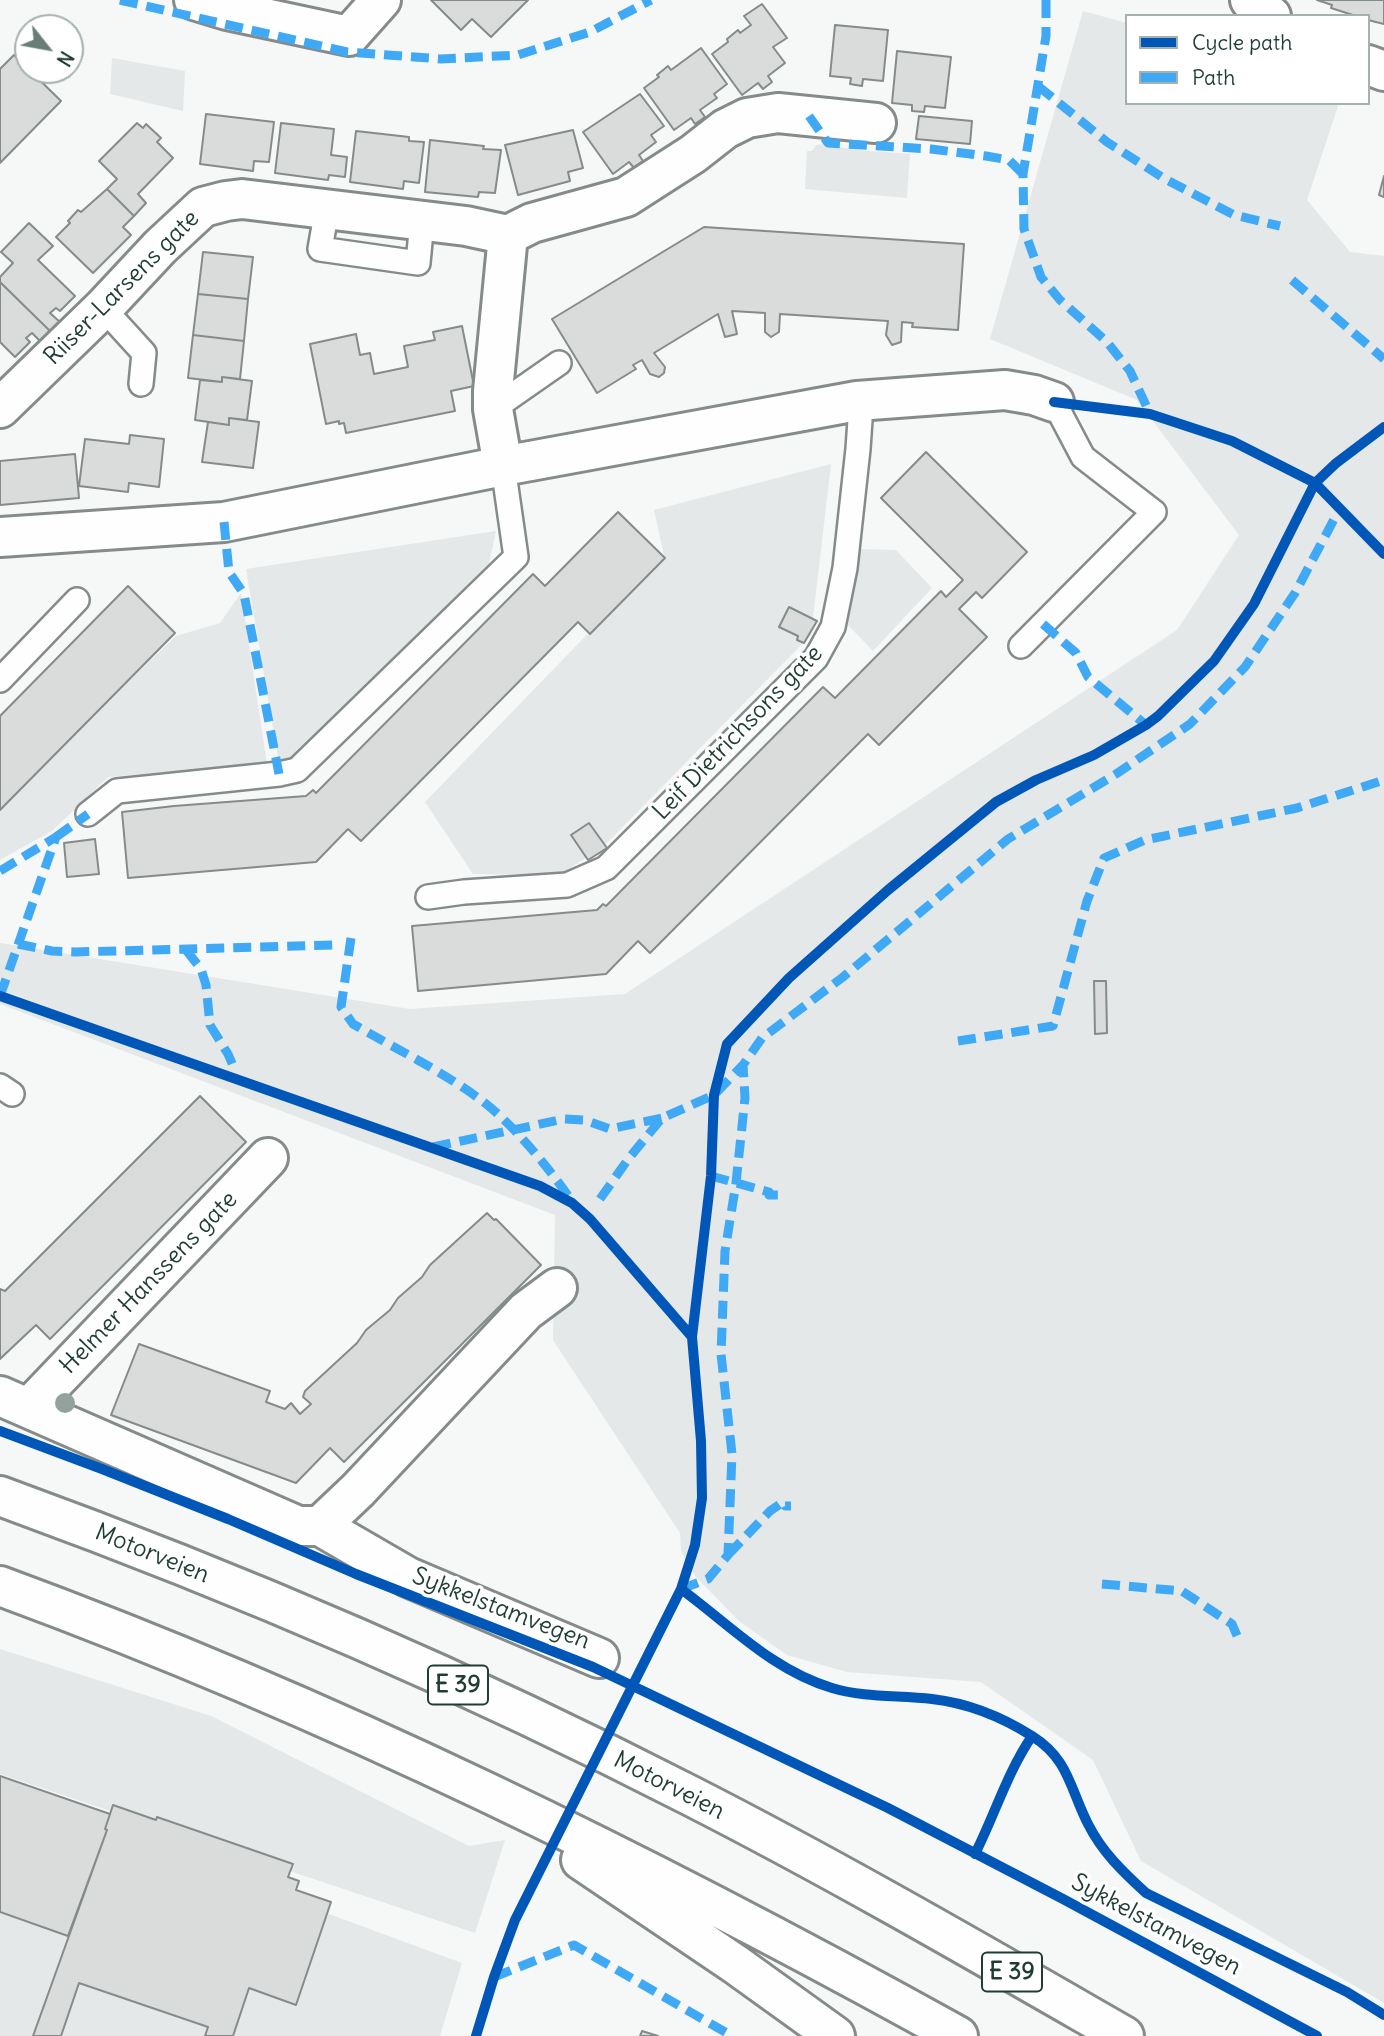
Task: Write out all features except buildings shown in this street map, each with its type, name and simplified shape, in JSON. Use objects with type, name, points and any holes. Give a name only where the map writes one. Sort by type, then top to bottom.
[{"type":"main road","points":[[194,0],[227,10],[349,36],[381,0]]},
{"type":"main road","points":[[1250,0],[1268,14]]},
{"type":"main road","points":[[503,466],[493,409],[508,234],[532,223],[625,197],[693,154],[726,129],[747,118],[778,113],[876,123]]},
{"type":"main road","name":"Riiser-Larsens gate","points":[[0,408],[160,247],[203,208],[242,199],[489,229],[508,234]]},
{"type":"main road","points":[[0,537],[224,522],[503,466],[857,401],[1004,390],[1034,395],[1054,402]]},
{"type":"main road","name":"Helmer Hanssens gate","points":[[268,1158],[15,1401],[298,1527],[320,1526],[408,1577],[599,1658]]},
{"type":"main road","points":[[320,1526],[358,1490],[526,1311],[557,1288]]},
{"type":"main road","name":"Motorveien","points":[[0,1496],[106,1535],[323,1625],[523,1715],[689,1795],[877,1895],[1125,2036]]},
{"type":"main road","points":[[0,1586],[317,1713],[466,1782],[655,1874],[958,2036]]},
{"type":"main road","points":[[466,1782],[735,1964],[835,2036]]},
{"type":"lane","points":[[103,307],[144,353],[141,384]]},
{"type":"lane","points":[[493,409],[559,363]]},
{"type":"lane","name":"Leif Dietrichsons gate","points":[[428,897],[567,885],[606,868],[816,658],[833,627],[845,568],[858,449],[860,420],[857,401]]},
{"type":"lane","points":[[1021,646],[1154,512],[1083,457],[1054,402]]},
{"type":"lane","points":[[88,814],[117,792],[297,770],[516,557],[503,466]]},
{"type":"lane","points":[[0,680],[77,600]]},
{"type":"shaded area","points":[[1083,11],[1125,22],[1125,105],[1338,105],[1307,200],[1350,252],[1384,256],[1384,2003],[1141,1861],[1093,1760],[981,1682],[847,1672],[787,1655],[740,1622],[695,1576],[681,1551],[680,1533],[553,1340],[555,1215],[0,1004],[0,943],[410,1009],[625,994],[1177,630],[1239,535],[1137,400],[990,339]]},
{"type":"shaded area","points":[[112,58],[185,71],[183,111],[110,94]]},
{"type":"shaded area","points":[[823,144],[856,150],[910,154],[907,198],[805,189],[807,151]]},
{"type":"shaded area","points":[[831,464],[811,635],[603,847],[559,875],[473,874],[425,802],[664,555],[654,510]]},
{"type":"shaded area","points":[[496,531],[489,564],[280,769],[246,569]]},
{"type":"shaded area","points":[[859,549],[896,550],[932,588],[873,651],[848,625]]},
{"type":"shaded area","points":[[241,593],[267,764],[108,777],[52,831],[0,860],[0,804],[176,636],[220,623]]},
{"type":"shaded area","points":[[0,1649],[211,1716],[469,1846],[505,1840],[475,1933],[0,1774]]},
{"type":"shaded area","points":[[0,1793],[462,1963],[440,2036],[0,2036]]},
{"type":"marked path","points":[[120,0],[347,52],[441,59],[518,55],[590,32],[651,0]]},
{"type":"marked path","points":[[1046,0],[1046,36],[1023,174],[1024,229],[1041,277],[1060,300],[1107,342],[1130,371],[1150,414]]},
{"type":"marked path","points":[[1038,86],[1107,142],[1165,179],[1234,215],[1280,226]]},
{"type":"marked path","points":[[809,116],[828,143],[931,149],[986,156],[1009,160],[1023,174]]},
{"type":"marked path","points":[[1292,280],[1384,359]]},
{"type":"marked path","points":[[681,1589],[708,1579],[728,1555],[732,1454],[721,1354],[725,1251],[745,1098],[743,1065],[762,1038],[843,977],[1008,839],[1116,774],[1190,724],[1245,667],[1295,593],[1340,508]]},
{"type":"marked path","points":[[224,522],[229,572],[244,594],[279,774]]},
{"type":"marked path","points":[[1043,624],[1076,653],[1088,677],[1146,725]]},
{"type":"marked path","points":[[958,1041],[1053,1026],[1087,901],[1104,858],[1145,840],[1297,808],[1384,780]]},
{"type":"marked path","points":[[56,837],[88,814]]},
{"type":"marked path","points":[[0,871],[56,837],[0,996]]},
{"type":"marked path","points":[[351,938],[341,1007],[353,1024],[435,1070],[481,1100],[529,1147],[571,1200]]},
{"type":"marked path","points":[[18,944],[52,951],[75,952],[336,945]]},
{"type":"marked path","points":[[186,950],[201,969],[206,985],[210,1025],[234,1068]]},
{"type":"marked path","points":[[600,1199],[662,1118],[714,1095],[743,1065]]},
{"type":"marked path","points":[[433,1147],[564,1119],[584,1120],[610,1129],[662,1118]]},
{"type":"marked path","points":[[711,1176],[769,1192],[769,1195],[778,1195]]},
{"type":"marked path","points":[[728,1555],[770,1511],[783,1502],[785,1506],[791,1506]]},
{"type":"marked path","points":[[1102,1584],[1182,1591],[1232,1624],[1238,1638]]},
{"type":"marked path","points":[[494,1977],[574,1945],[732,2036]]},
{"type":"cycle path","points":[[1054,402],[1150,414],[1232,441],[1315,483],[1384,554]]},
{"type":"cycle path","points":[[476,2036],[515,1920],[681,1589],[695,1545],[702,1498],[701,1441],[692,1337],[711,1176],[714,1095],[727,1044],[789,978],[888,890],[996,802],[1036,780],[1094,755],[1158,716],[1214,661],[1254,604],[1315,483],[1335,464],[1384,427]]},
{"type":"cycle path","points":[[0,996],[540,1186],[572,1203],[590,1219],[692,1337]]},
{"type":"cycle path","name":"Sykkelstamvegen","points":[[0,1431],[228,1519],[356,1574],[593,1667],[888,1808],[1317,2036]]},
{"type":"cycle path","name":"Sykkelstamvegen","points":[[681,1589],[752,1645],[810,1680],[857,1693],[932,1699],[971,1707],[1032,1736],[1044,1745],[1061,1765],[1088,1824],[1106,1853],[1146,1893],[1347,1992],[1384,2015]]},
{"type":"cycle path","points":[[975,1854],[1008,1779],[1032,1736]]}]
